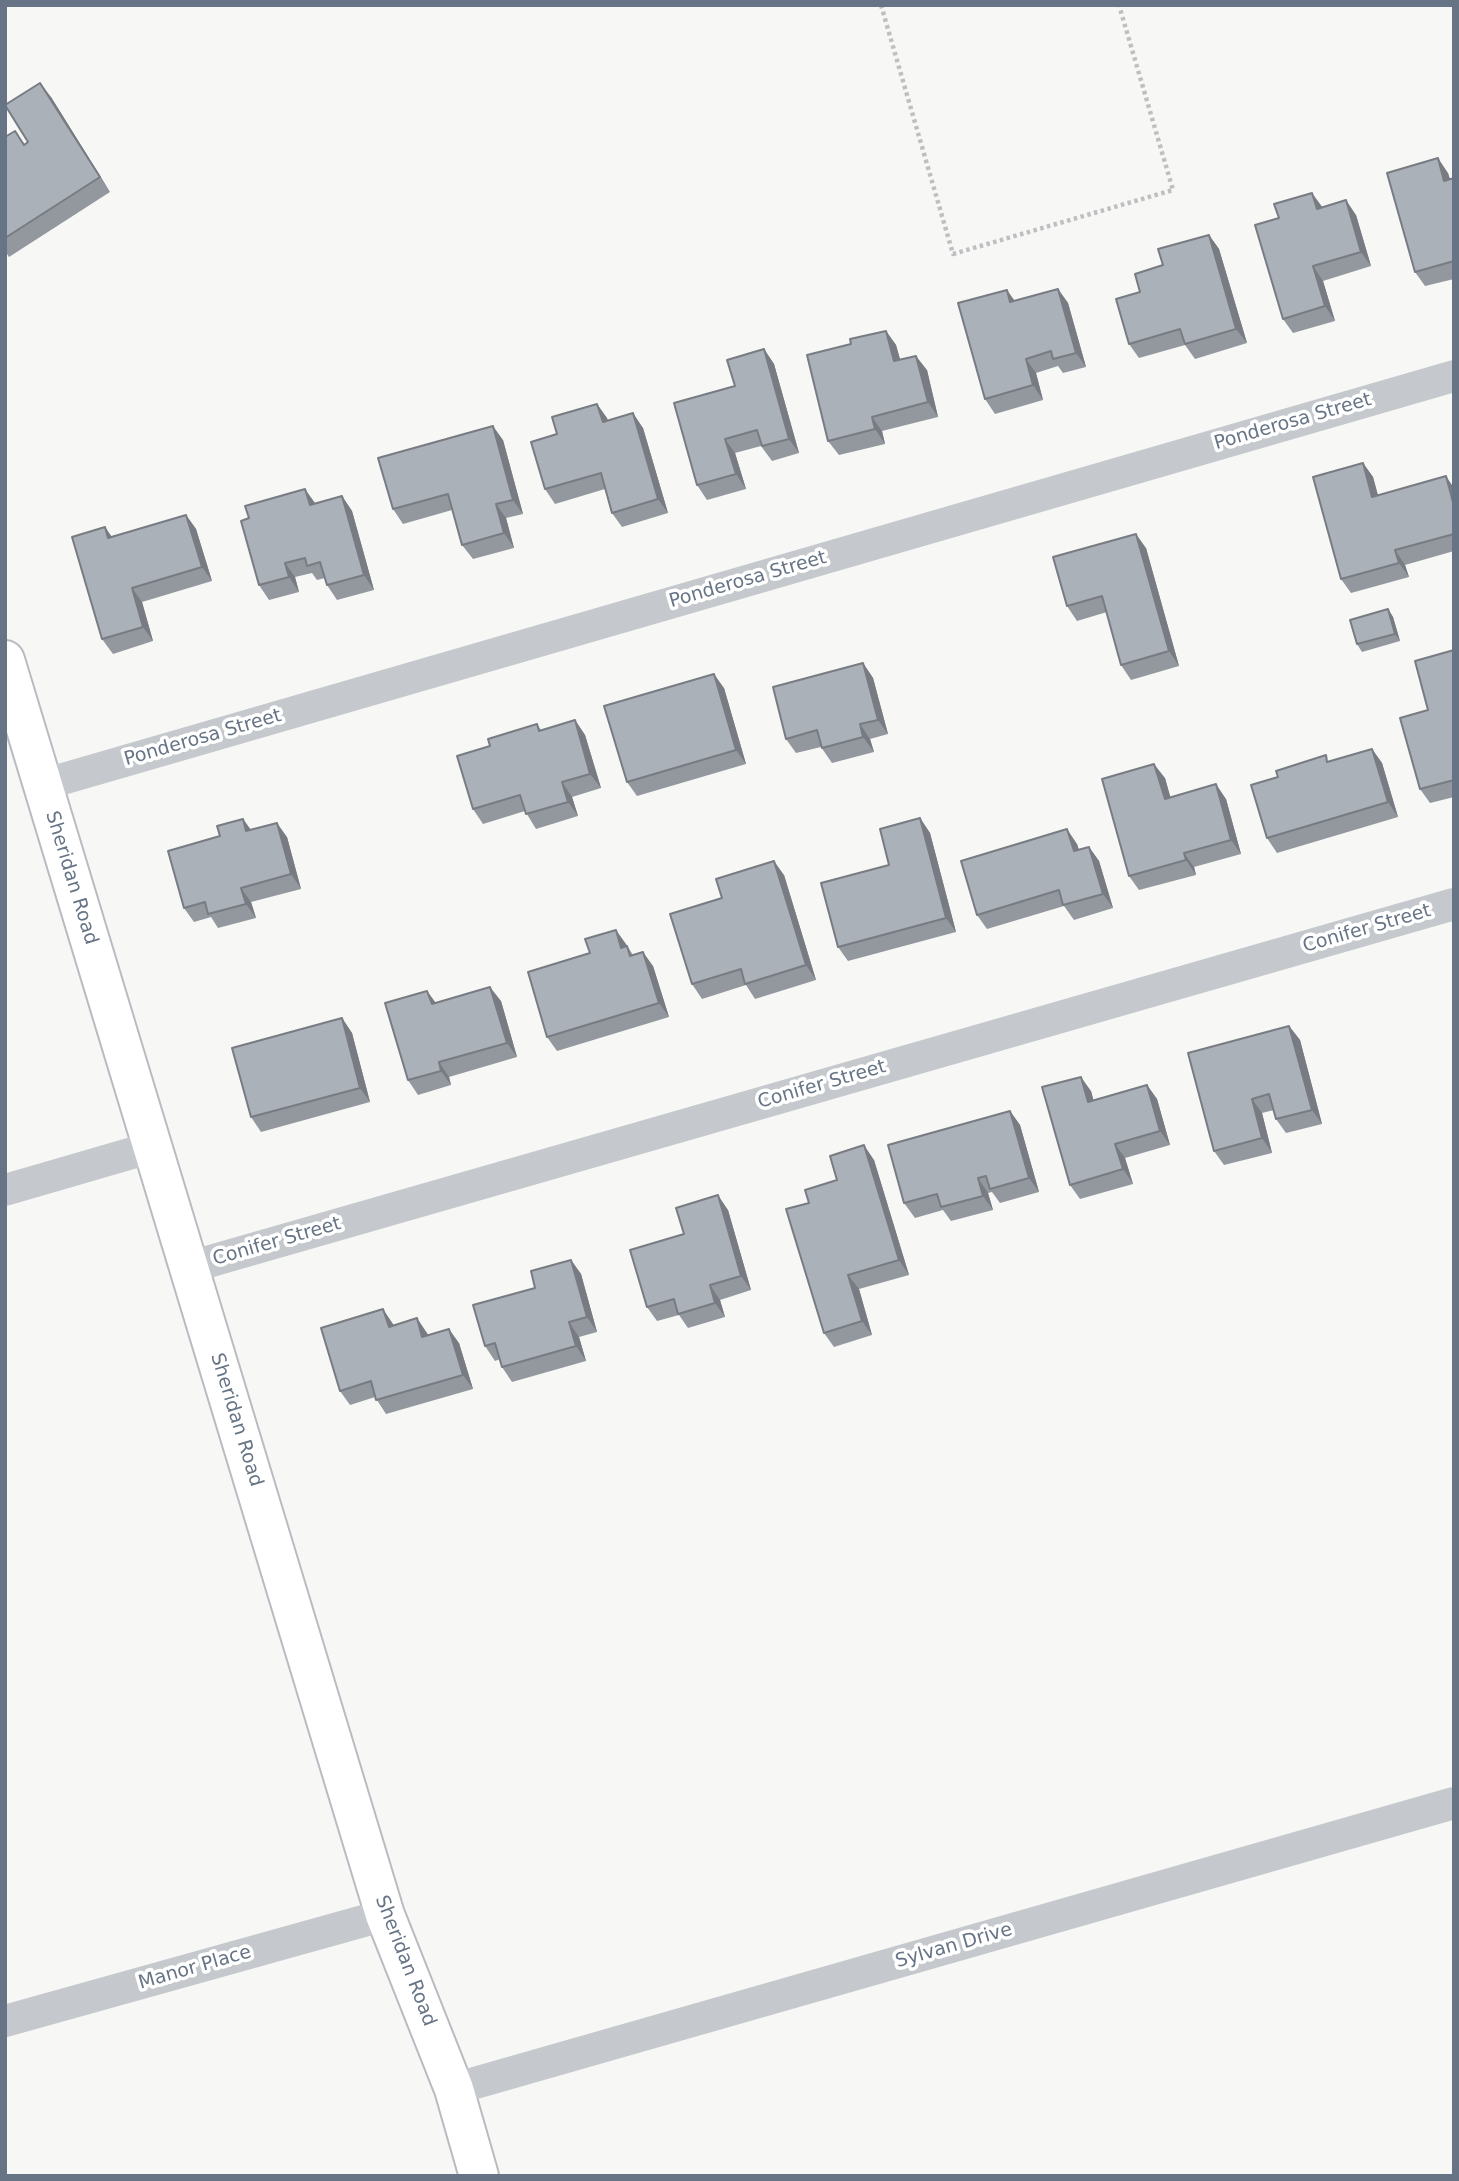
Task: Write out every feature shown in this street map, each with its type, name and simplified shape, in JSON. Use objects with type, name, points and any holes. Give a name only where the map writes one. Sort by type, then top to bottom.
[{"type":"street","name":"Ponderosa Street","points":[[42,785],[1454,376]]},
{"type":"street","name":"Sheridan Road","points":[[5,660],[385,1915],[454,2089],[479,2176]]},
{"type":"street","name":"Conifer Street","points":[[190,1267],[1454,904]]},
{"type":"street","points":[[5,1190],[153,1147]]},
{"type":"street","name":"Sylvan Drive","points":[[454,2089],[1454,1803]]},
{"type":"street","name":"Manor Place","points":[[5,2021],[385,1915]]},
{"type":"path","points":[[881,5],[953,254],[1173,190],[1119,5]]},
{"type":"building","points":[[40,83],[100,177],[5,238],[5,137],[15,131],[24,145],[28,142],[5,105]]},
{"type":"building","points":[[1438,158],[1444,181],[1454,178],[1454,261],[1415,272],[1387,173]]},
{"type":"building","points":[[1312,193],[1317,209],[1346,200],[1361,252],[1313,266],[1325,306],[1283,319],[1255,225],[1279,218],[1274,204]]},
{"type":"building","points":[[1209,235],[1236,329],[1185,344],[1180,329],[1129,344],[1116,299],[1140,292],[1135,274],[1163,265],[1158,249]]},
{"type":"building","points":[[1058,289],[1076,353],[1053,359],[1051,351],[1026,359],[1033,385],[985,399],[958,303],[1007,290],[1010,302]]},
{"type":"building","points":[[886,331],[894,361],[916,356],[928,402],[872,417],[875,429],[828,441],[807,355],[851,344],[850,339]]},
{"type":"building","points":[[764,349],[789,439],[762,446],[757,430],[725,439],[736,474],[697,485],[674,403],[735,386],[727,360]]},
{"type":"building","points":[[597,404],[603,422],[633,413],[658,499],[612,513],[601,473],[545,489],[531,442],[557,434],[552,417]]},
{"type":"building","points":[[493,426],[513,500],[496,504],[504,533],[462,545],[448,494],[393,509],[378,458]]},
{"type":"building","points":[[1363,463],[1372,497],[1446,476],[1454,506],[1454,534],[1395,550],[1399,563],[1341,579],[1313,477]]},
{"type":"building","points":[[305,489],[310,505],[342,496],[364,575],[327,585],[320,562],[307,566],[305,558],[285,563],[289,577],[259,585],[241,521],[249,518],[245,506]]},
{"type":"building","points":[[186,515],[202,567],[132,588],[143,627],[102,639],[72,537],[105,527],[108,538]]},
{"type":"building","points":[[1136,534],[1169,651],[1121,665],[1102,596],[1067,606],[1053,557]]},
{"type":"building","points":[[1388,609],[1395,634],[1357,644],[1350,620]]},
{"type":"building","points":[[1454,650],[1454,780],[1420,789],[1400,718],[1428,710],[1415,661]]},
{"type":"building","points":[[863,663],[878,720],[860,724],[863,737],[822,748],[817,730],[786,739],[773,687]]},
{"type":"building","points":[[714,674],[736,750],[627,782],[604,706]]},
{"type":"building","points":[[575,720],[590,774],[562,782],[568,802],[526,814],[520,795],[473,809],[457,756],[490,746],[488,739],[537,724],[539,731]]},
{"type":"building","points":[[1372,749],[1388,802],[1267,838],[1251,785],[1278,777],[1276,771],[1326,755],[1327,762]]},
{"type":"building","points":[[1154,764],[1165,799],[1216,784],[1231,840],[1184,853],[1186,860],[1129,876],[1102,779]]},
{"type":"building","points":[[920,818],[946,918],[838,947],[821,883],[889,865],[880,829]]},
{"type":"building","points":[[243,819],[246,831],[277,823],[291,874],[241,888],[246,904],[208,914],[205,902],[184,908],[168,851],[220,836],[217,826]]},
{"type":"building","points":[[1067,829],[1074,851],[1089,847],[1103,894],[1063,905],[1059,890],[977,915],[961,861]]},
{"type":"building","points":[[774,861],[806,965],[745,984],[741,969],[692,984],[670,914],[722,898],[716,879]]},
{"type":"building","points":[[616,930],[621,948],[627,946],[630,956],[643,952],[659,1003],[547,1037],[528,972],[590,953],[585,939]]},
{"type":"building","points":[[490,987],[507,1043],[439,1062],[441,1071],[408,1080],[385,1003],[427,991],[432,1004]]},
{"type":"building","points":[[342,1018],[360,1088],[251,1117],[232,1048]]},
{"type":"building","points":[[1289,1026],[1312,1110],[1276,1119],[1269,1094],[1252,1099],[1262,1138],[1214,1151],[1188,1053]]},
{"type":"building","points":[[1081,1077],[1088,1102],[1147,1085],[1160,1131],[1115,1144],[1123,1169],[1070,1185],[1042,1087]]},
{"type":"building","points":[[1010,1111],[1029,1178],[990,1189],[986,1176],[978,1178],[983,1196],[941,1207],[937,1194],[904,1203],[888,1145]]},
{"type":"building","points":[[864,1145],[899,1260],[848,1275],[862,1321],[824,1333],[786,1209],[809,1203],[805,1190],[837,1180],[830,1156]]},
{"type":"building","points":[[718,1195],[741,1276],[710,1285],[715,1303],[678,1314],[674,1299],[647,1307],[630,1250],[684,1234],[676,1208]]},
{"type":"building","points":[[571,1260],[587,1317],[569,1322],[576,1346],[502,1367],[495,1343],[485,1346],[473,1305],[535,1288],[531,1271]]},
{"type":"building","points":[[383,1309],[389,1327],[417,1318],[422,1337],[449,1329],[463,1375],[376,1400],[371,1381],[340,1391],[321,1328]]}]
